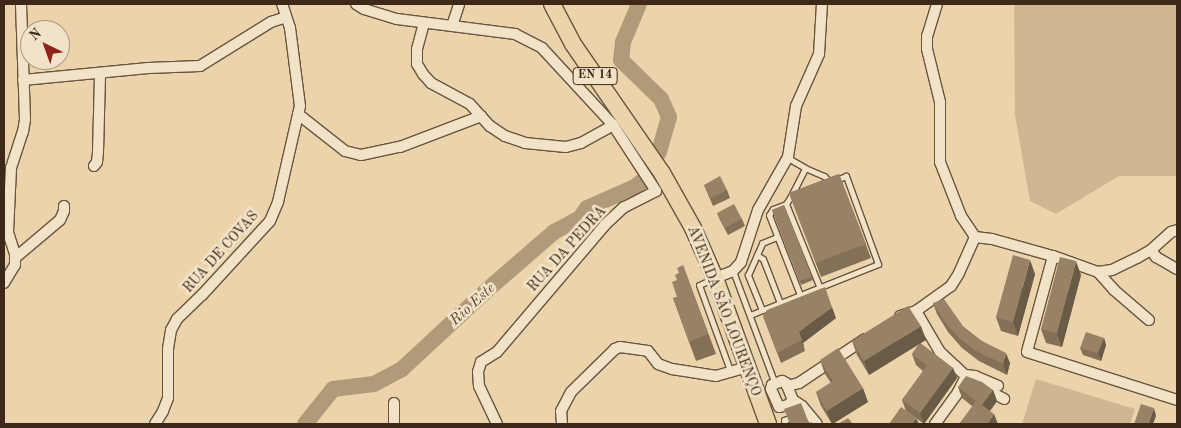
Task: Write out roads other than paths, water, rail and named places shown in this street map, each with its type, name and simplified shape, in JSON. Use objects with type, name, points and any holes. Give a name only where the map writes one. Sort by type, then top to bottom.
[{"type":"main road","name":"EN 14","points":[[552,4],[573,44],[621,125]]},
{"type":"main road","name":"EN 14","points":[[564,4],[564,26]]},
{"type":"main road","name":"AVENIDA SÃO LOURENÇO","points":[[621,125],[662,173],[693,228],[715,278],[747,367],[767,400],[768,424]]},
{"type":"street","points":[[4,283],[15,265],[8,232],[11,168],[25,119],[20,4]]},
{"type":"street","name":"RUA DE COVAS","points":[[155,424],[168,398],[168,349],[171,330],[177,319],[202,295],[270,221],[278,202],[300,106],[298,77],[282,4]]},
{"type":"street","points":[[356,4],[364,9],[397,19],[515,34],[542,48],[621,125],[581,143],[566,147],[525,143],[490,126],[470,104],[431,83],[423,74],[417,64],[417,56],[424,23]]},
{"type":"street","points":[[452,26],[459,4]]},
{"type":"street","points":[[715,278],[732,271],[741,262],[758,210],[788,157],[796,106],[819,54],[822,4]]},
{"type":"street","points":[[938,4],[927,36],[926,49],[940,102],[940,162],[961,216],[975,237],[992,239],[1053,256],[1098,272],[1112,270],[1151,250],[1171,232],[1177,230]]},
{"type":"street","points":[[23,80],[148,68],[200,66],[271,22],[286,17]]},
{"type":"street","points":[[94,166],[97,162],[98,152],[100,73]]},
{"type":"street","points":[[298,114],[345,150],[361,155],[380,152],[418,141],[481,116]]},
{"type":"street","name":"RUA DA PEDRA","points":[[497,424],[482,395],[478,372],[481,362],[497,352],[605,225],[624,207],[642,197],[652,195],[656,191],[621,125]]},
{"type":"street","points":[[15,258],[60,220],[64,214],[64,206]]},
{"type":"street","points":[[888,323],[916,311],[951,286],[975,237]]},
{"type":"street","points":[[1151,250],[1156,257],[1177,269]]},
{"type":"street","points":[[1053,256],[1027,352],[1177,400]]},
{"type":"street","points":[[1098,272],[1114,290],[1149,320]]},
{"type":"street","points":[[916,311],[940,352],[973,384],[1004,399]]},
{"type":"street","points":[[787,386],[799,383],[872,334]]},
{"type":"street","points":[[562,424],[561,411],[571,392],[608,355],[620,347],[648,351],[654,360],[672,369],[716,376],[747,367]]},
{"type":"street","points":[[965,375],[975,376],[998,386]]},
{"type":"street","points":[[935,424],[965,382],[965,375]]},
{"type":"street","points":[[793,400],[788,405],[779,407],[767,400],[771,389],[775,384],[782,381],[787,386],[793,400],[808,412],[817,424]]},
{"type":"street","points":[[394,403],[394,424]]},
{"type":"lane","points":[[788,157],[805,168],[824,176],[830,182]]},
{"type":"lane","points":[[800,295],[769,215],[773,209],[786,204],[805,168]]},
{"type":"lane","points":[[750,315],[878,264],[846,176],[822,185]]},
{"type":"lane","points":[[791,196],[800,193]]},
{"type":"lane","points":[[786,204],[820,288]]},
{"type":"lane","points":[[762,310],[748,275],[762,243],[777,237]]},
{"type":"lane","points":[[757,255],[763,259],[780,303]]},
{"type":"lane","points":[[732,271],[775,384]]},
{"type":"lane","points":[[715,278],[699,285],[731,373]]},
{"type":"lane","points":[[785,424],[784,420],[808,412]]},
{"type":"waterway","name":"Rio Este","points":[[639,4],[623,42],[621,60],[661,99],[669,117],[659,153]]},
{"type":"waterway","name":"Rio Este","points":[[305,424],[333,389],[374,384],[402,369],[487,290],[554,232],[580,218],[587,208],[635,187],[645,179]]}]
